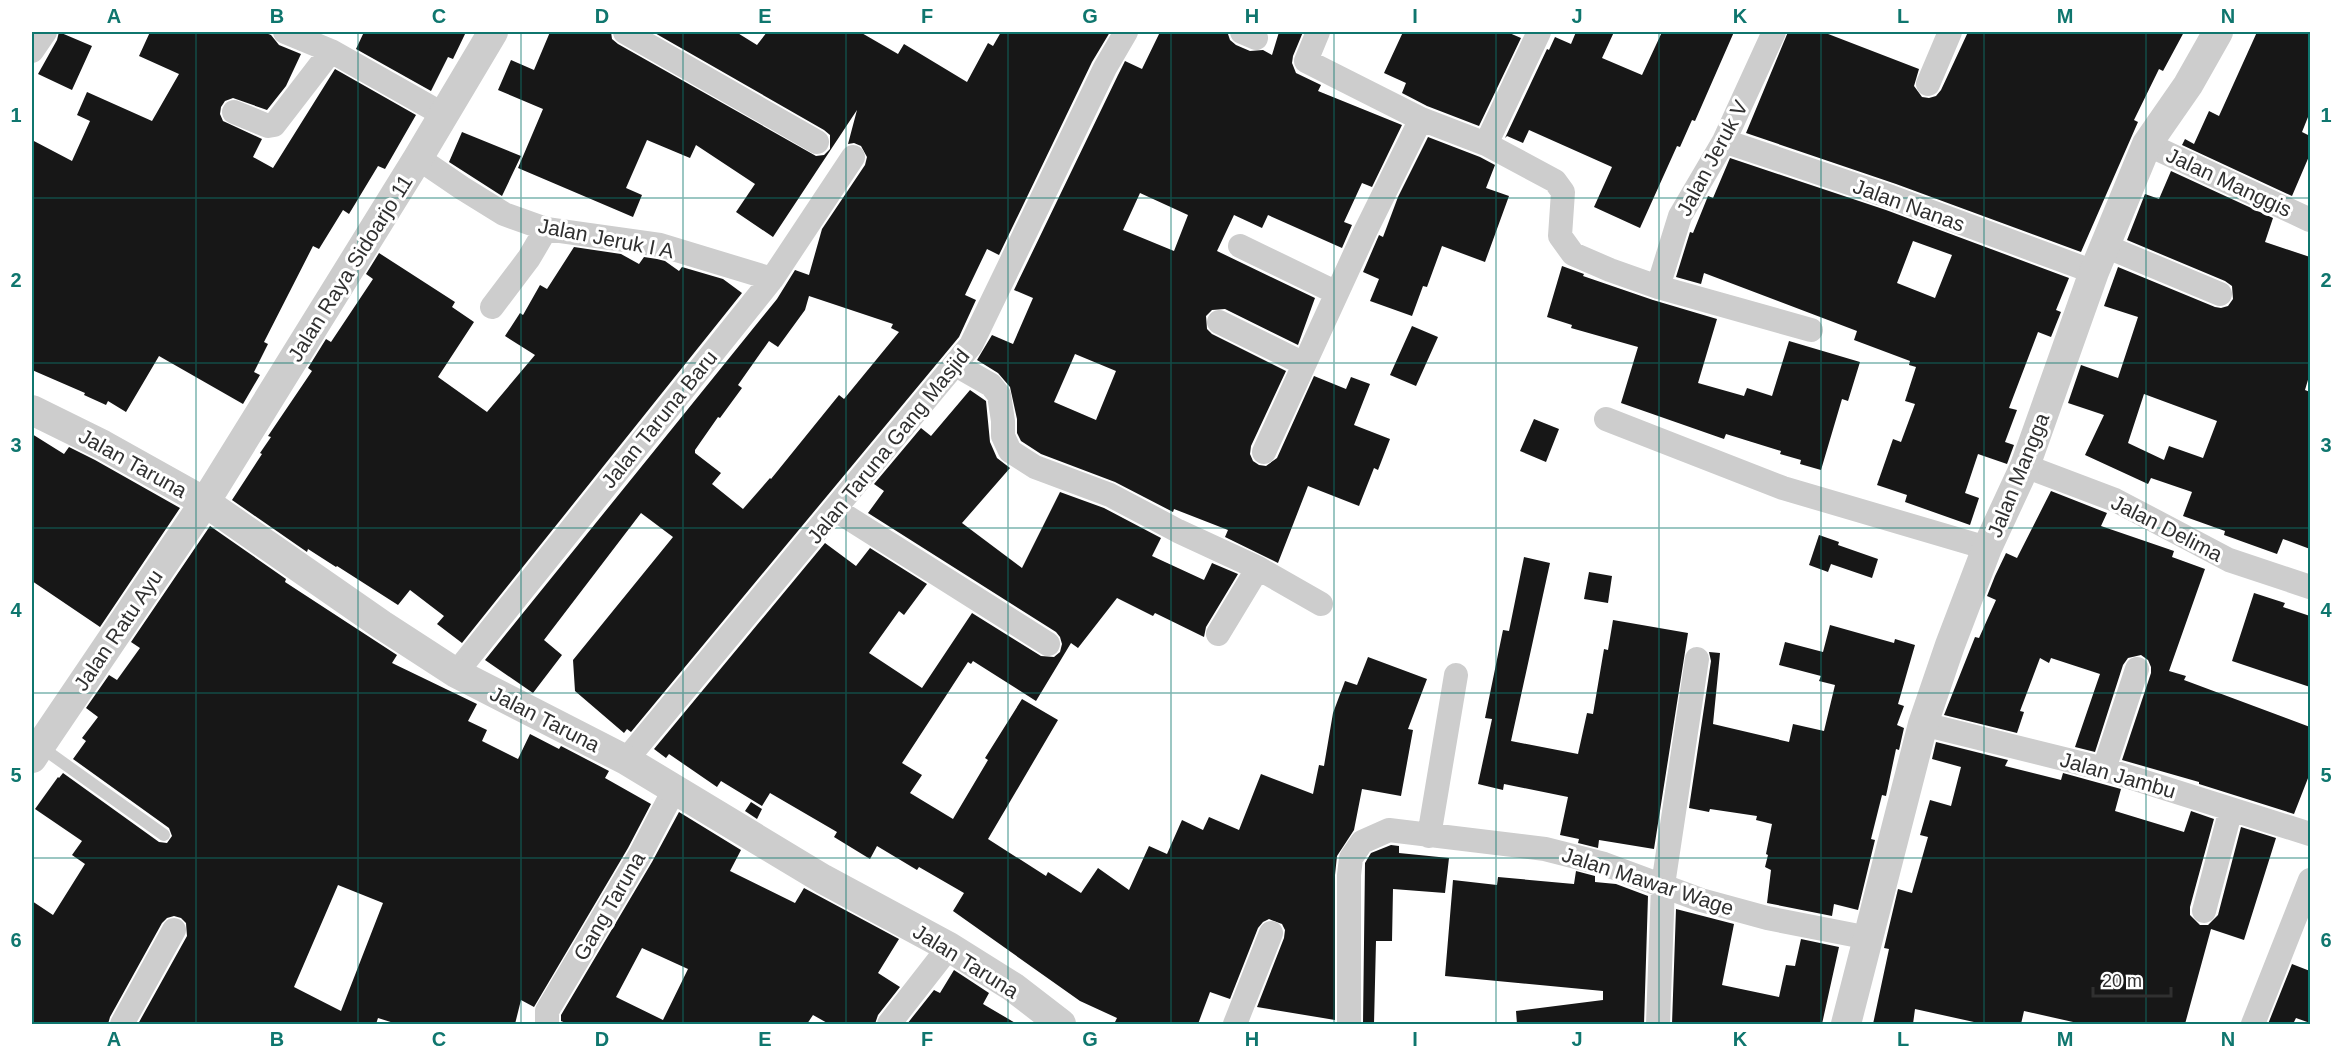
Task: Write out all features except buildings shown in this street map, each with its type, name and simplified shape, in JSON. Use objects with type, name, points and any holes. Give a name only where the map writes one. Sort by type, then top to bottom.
[{"type":"street","points":[[32,51],[45,32]]},
{"type":"street","points":[[285,32],[331,51],[444,115]]},
{"type":"street","name":"Jalan Raya Sidoarjo 11","points":[[205,502],[418,158],[493,32]]},
{"type":"street","points":[[625,32],[817,142]]},
{"type":"street","name":"Jalan Taruna Gang Masjid","points":[[626,760],[971,345],[1105,68],[1126,32]]},
{"type":"street","points":[[1318,32],[1306,61],[1421,119],[1486,144],[1555,181],[1563,192],[1560,236],[1573,254],[1658,287],[1810,330]]},
{"type":"street","points":[[1486,144],[1539,32]]},
{"type":"street","name":"Jalan Jeruk V","points":[[1658,287],[1680,216],[1724,141],[1774,32]]},
{"type":"street","points":[[1928,84],[1950,32]]},
{"type":"street","name":"Jalan Mangga","points":[[1846,1024],[1923,724],[1950,645],[1987,548],[2025,466],[2099,259],[2147,144],[2188,85],[2218,32]]},
{"type":"street","points":[[234,112],[268,126],[274,125],[331,51]]},
{"type":"street","points":[[1264,452],[1337,292],[1421,119]]},
{"type":"street","name":"Jalan Nanas","points":[[1724,141],[1891,197],[2220,294]]},
{"type":"street","name":"Jalan Manggis","points":[[2147,144],[2310,220]]},
{"type":"street","name":"Jalan Taruna Baru","points":[[456,673],[772,279],[853,157]]},
{"type":"street","name":"Jalan Jeruk I A","points":[[418,158],[504,214],[546,229],[660,245],[772,279]]},
{"type":"street","points":[[492,307],[529,258],[546,229]]},
{"type":"street","points":[[1240,246],[1337,292]]},
{"type":"street","points":[[1219,322],[1304,364]]},
{"type":"street","points":[[956,365],[991,385],[999,395],[1003,436],[1010,452],[1035,467],[1110,495],[1178,531],[1258,568],[1321,604]]},
{"type":"street","name":"Jalan Taruna","points":[[32,410],[103,445],[205,502],[382,625],[456,673],[626,760],[675,788],[823,879],[949,947],[1013,987],[1061,1024]]},
{"type":"street","points":[[1606,419],[1783,488],[1987,548]]},
{"type":"street","name":"Jalan Delima","points":[[2025,466],[2115,500],[2229,560],[2310,587]]},
{"type":"street","name":"Jalan Ratu Ayu","points":[[34,754],[205,502]]},
{"type":"street","points":[[836,510],[1048,644]]},
{"type":"street","points":[[1218,634],[1258,568]]},
{"type":"street","points":[[1658,1024],[1663,885],[1697,659]]},
{"type":"street","points":[[2104,769],[2137,669]]},
{"type":"street","points":[[1429,836],[1456,675]]},
{"type":"street","name":"Jalan Jambu","points":[[1923,724],[2104,769],[2310,834]]},
{"type":"street","name":"Gang Taruna","points":[[547,1024],[548,1011],[640,855],[675,788]]},
{"type":"street","points":[[2204,911],[2231,809]]},
{"type":"street","name":"Jalan Mawar Wage","points":[[1349,1024],[1351,858],[1362,842],[1389,830],[1545,849],[1604,864],[1701,900],[1767,918],[1869,938]]},
{"type":"street","points":[[2253,1024],[2310,880]]},
{"type":"street","points":[[122,1024],[174,930]]},
{"type":"street","points":[[1235,1024],[1271,933]]},
{"type":"street","points":[[889,1024],[949,947]]},
{"type":"lane","points":[[34,754],[164,835]]}]
